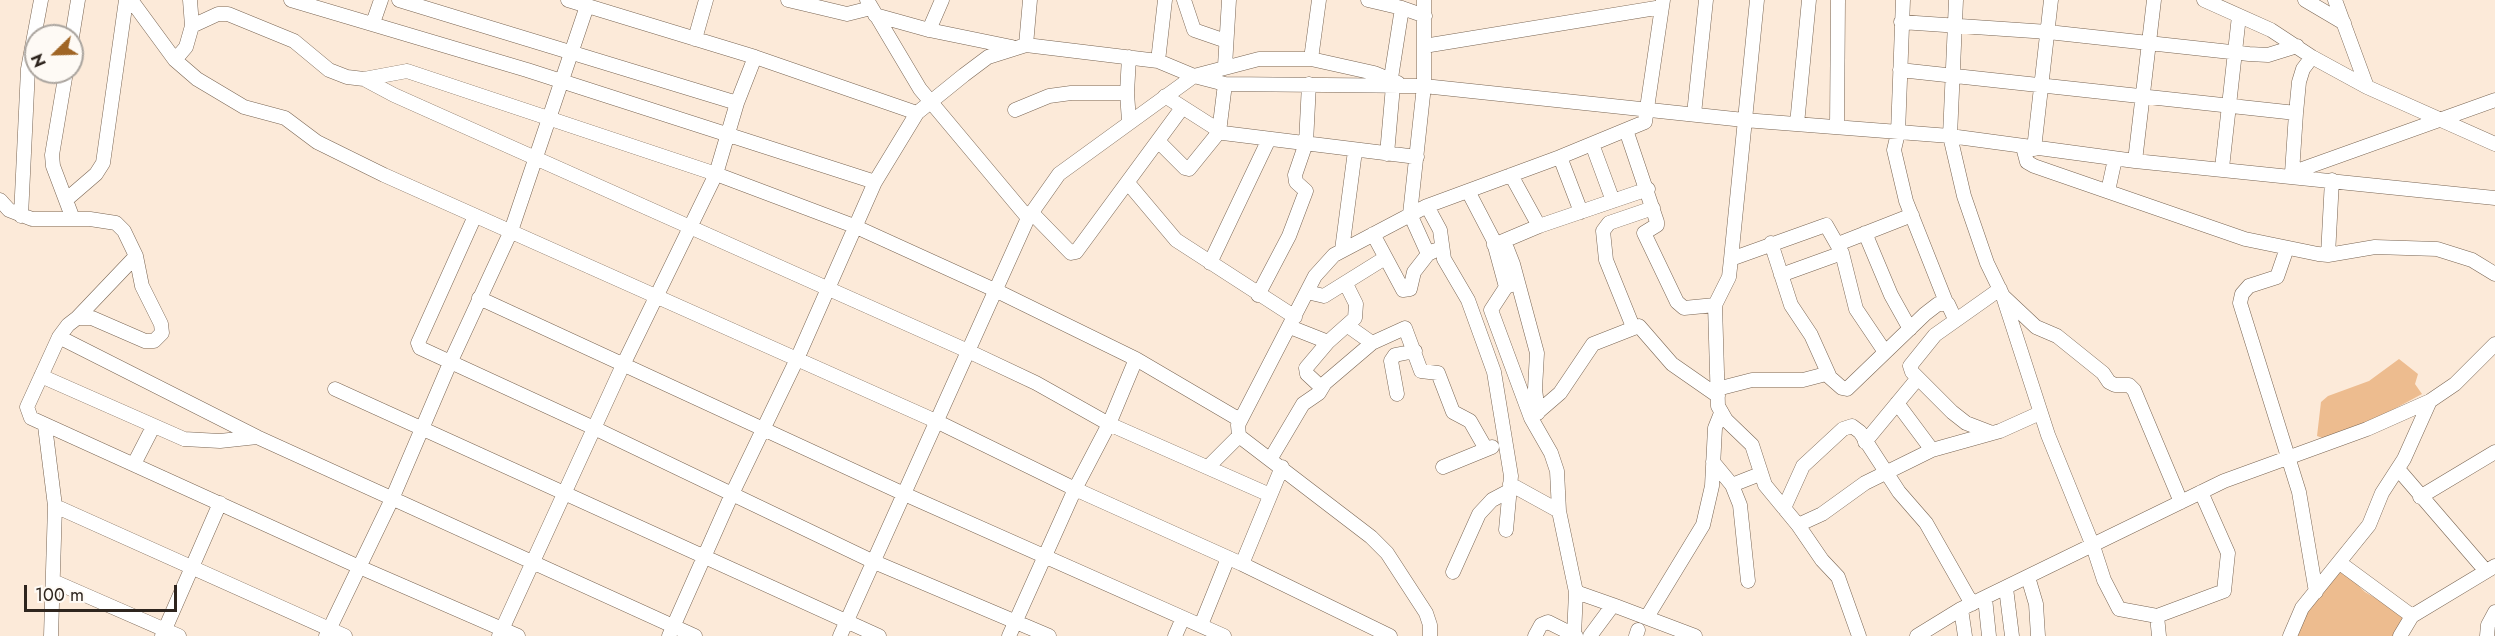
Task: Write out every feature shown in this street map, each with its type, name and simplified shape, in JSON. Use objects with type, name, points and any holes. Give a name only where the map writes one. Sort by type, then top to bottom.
[{"type":"street","points":[[41,0],[28,69],[8,210],[44,220],[73,219],[116,223],[124,231],[136,256],[142,286],[161,324],[162,333],[154,341],[145,341],[99,320],[77,318]]},
{"type":"street","points":[[74,24],[78,0]]},
{"type":"street","points":[[128,0],[175,60],[196,79],[244,107],[285,118],[316,142],[475,216],[938,422],[1075,489],[1242,564],[1390,636]]},
{"type":"street","points":[[67,199],[96,174],[103,163],[128,0]]},
{"type":"street","points":[[175,60],[186,47],[192,26],[190,0]]},
{"type":"street","points":[[291,0],[561,81],[875,182]]},
{"type":"street","points":[[373,23],[381,0]]},
{"type":"street","points":[[399,0],[737,103]]},
{"type":"street","points":[[568,0],[755,57],[917,113]]},
{"type":"street","points":[[695,39],[706,0]]},
{"type":"street","points":[[788,0],[823,11],[847,14],[871,8],[929,30],[1012,47]]},
{"type":"street","points":[[929,30],[942,0]]},
{"type":"street","points":[[1026,45],[1030,0]]},
{"type":"street","points":[[1158,61],[1165,0]]},
{"type":"street","points":[[1184,0],[1194,30],[1226,41]]},
{"type":"street","points":[[1225,66],[1229,0]]},
{"type":"street","points":[[1311,59],[1320,0]]},
{"type":"street","points":[[1368,0],[1425,16]]},
{"type":"street","points":[[1424,0],[1424,86],[1410,214],[1428,254]]},
{"type":"street","points":[[1694,114],[1706,0]]},
{"type":"street","points":[[1647,617],[1702,525],[1712,486],[1715,428],[1721,413],[1717,392],[1715,305],[1729,277],[1757,0]]},
{"type":"street","points":[[1797,124],[1809,0]]},
{"type":"street","points":[[1837,127],[1838,0]]},
{"type":"street","points":[[1903,0],[1898,134],[1894,150],[1896,164],[1912,214],[1946,302],[1955,319]]},
{"type":"street","points":[[1956,0],[1950,136],[1964,196],[1987,263],[2001,292],[2040,413],[2093,546],[2104,580],[2118,609],[2157,616],[2224,591],[2228,553],[2201,492]]},
{"type":"street","points":[[2051,0],[2043,85],[2029,148],[2029,164],[2245,239],[2328,255],[2406,246],[2437,249],[2472,260],[2495,274]]},
{"type":"street","points":[[2135,161],[2154,0]]},
{"type":"street","points":[[2204,0],[2297,46],[2312,57],[2367,87],[2495,144]]},
{"type":"street","points":[[2305,0],[2344,23]]},
{"type":"street","points":[[2335,0],[2367,87]]},
{"type":"street","points":[[1425,46],[1662,4],[1645,122],[1560,157],[1427,206],[1342,250],[1322,267],[1240,420],[1237,431],[1239,436],[1271,458],[1387,553],[1426,613],[1430,625],[1430,636]]},
{"type":"street","points":[[328,632],[357,566],[392,500],[450,363],[511,231],[587,6]]},
{"type":"street","points":[[871,8],[930,102],[1030,215],[1073,254],[1182,108]]},
{"type":"street","points":[[1387,154],[1402,8]]},
{"type":"street","points":[[192,26],[218,14],[228,14],[294,41],[329,70],[364,79],[394,95],[968,351],[1036,383],[1109,424],[1270,495]]},
{"type":"street","points":[[2222,168],[2239,16]]},
{"type":"street","points":[[1901,22],[2049,32],[2149,45],[2268,55],[2297,46]]},
{"type":"street","points":[[671,631],[732,494],[797,359],[875,182],[917,113],[988,57],[1012,47],[1026,45],[1158,61],[1194,76],[1225,84],[1396,83],[1744,120],[1898,134],[1950,136],[2115,159],[2289,174],[2495,198]]},
{"type":"street","points":[[501,632],[623,365],[716,174],[737,103],[755,57]]},
{"type":"street","points":[[1129,57],[1127,93],[1129,122]]},
{"type":"street","points":[[2289,174],[2299,82],[2303,69],[2312,57]]},
{"type":"street","points":[[840,636],[902,493],[938,422],[1030,215],[1059,174],[1194,76],[1225,66],[1258,59],[1311,59],[1396,83]]},
{"type":"street","points":[[1900,70],[2296,113]]},
{"type":"street","points":[[364,79],[406,71],[716,174],[854,226],[1136,358],[1240,420]]},
{"type":"street","points":[[64,84],[52,154],[53,166],[73,219]]},
{"type":"street","points":[[1158,141],[1187,169],[1219,132],[1225,84]]},
{"type":"street","points":[[1258,295],[1301,208],[1305,188],[1296,182],[1296,175],[1306,143],[1310,84]]},
{"type":"street","points":[[1015,110],[1049,96],[1071,93],[1127,93]]},
{"type":"street","points":[[1165,96],[1219,132],[1355,151],[1417,157]]},
{"type":"street","points":[[2289,174],[2495,100]]},
{"type":"street","points":[[1626,130],[1648,189],[1657,225],[1644,233],[1680,306],[1715,305]]},
{"type":"street","points":[[1210,263],[1269,139]]},
{"type":"street","points":[[1592,144],[1622,218]]},
{"type":"street","points":[[1342,250],[1355,151]]},
{"type":"street","points":[[1560,157],[1581,212]]},
{"type":"street","points":[[2108,191],[2115,159]]},
{"type":"street","points":[[1511,175],[1539,226]]},
{"type":"street","points":[[2328,255],[2332,180]]},
{"type":"street","points":[[1128,183],[1176,240],[1258,295],[1292,322],[1328,342]]},
{"type":"street","points":[[1499,243],[1539,226],[1648,189]]},
{"type":"street","points":[[1468,191],[1514,264],[1511,285],[1537,353],[1534,415]]},
{"type":"street","points":[[1427,206],[1440,230],[1444,259],[1468,300],[1494,372],[1510,488],[1506,530]]},
{"type":"street","points":[[1633,327],[1602,243],[1605,226],[1653,208]]},
{"type":"street","points":[[1781,275],[1840,248],[1865,233],[1912,214]]},
{"type":"street","points":[[475,216],[418,343],[420,348],[594,428],[872,561],[1049,636]]},
{"type":"street","points":[[1731,259],[1826,225],[1840,248],[1857,309],[1884,352]]},
{"type":"street","points":[[1865,233],[1891,295],[1910,329]]},
{"type":"street","points":[[1373,234],[1401,288],[1405,291],[1410,289],[1414,272],[1428,254],[1441,247]]},
{"type":"street","points":[[1771,243],[1791,305],[1811,335],[1829,375],[1842,388],[1850,388],[1925,314],[1946,302]]},
{"type":"street","points":[[2287,248],[2277,277],[2249,286],[2242,294],[2240,303],[2299,492],[2316,592]]},
{"type":"street","points":[[136,256],[59,337],[27,407],[28,414],[45,426],[134,464],[501,632],[518,636]]},
{"type":"street","points":[[1307,292],[1324,296],[1385,258]]},
{"type":"street","points":[[1322,388],[1306,370],[1328,342],[1355,318],[1357,307],[1346,284]]},
{"type":"street","points":[[1511,285],[1491,310],[1511,366],[1557,471],[1559,511],[1576,592],[1575,636],[1548,622],[1541,625],[1534,636]]},
{"type":"street","points":[[1992,433],[1966,423],[1952,412],[1918,378],[1910,366],[1928,342],[1955,319],[2001,292]]},
{"type":"street","points":[[2001,292],[2036,327],[2057,336],[2103,373],[2109,382],[2115,385],[2129,385],[2134,390],[2181,502]]},
{"type":"street","points":[[479,298],[902,493],[1224,636]]},
{"type":"street","points":[[1348,326],[1372,343]]},
{"type":"street","points":[[1534,415],[1560,393],[1593,344],[1633,327],[1643,329],[1672,364],[1717,392]]},
{"type":"street","points":[[1271,458],[1298,411],[1372,343],[1405,328],[1421,371],[1438,373],[1454,412],[1470,421],[1486,449]]},
{"type":"street","points":[[59,337],[257,437],[392,500],[532,560],[671,631],[695,636]]},
{"type":"street","points":[[1927,633],[1973,604],[2201,492],[2367,429],[2430,401],[2455,384],[2493,349]]},
{"type":"street","points":[[1397,394],[1391,361],[1395,355],[1415,351]]},
{"type":"street","points":[[1009,636],[1075,489],[1109,424],[1136,358]]},
{"type":"street","points":[[1494,372],[1511,366]]},
{"type":"street","points":[[1717,392],[1752,380],[1803,380],[1822,374],[1829,375]]},
{"type":"street","points":[[42,376],[184,439],[200,441],[257,437]]},
{"type":"street","points":[[1865,442],[1918,378]]},
{"type":"street","points":[[336,389],[879,636]]},
{"type":"street","points":[[2290,636],[2302,608],[2369,525],[2382,493],[2398,469],[2430,401]]},
{"type":"street","points":[[1897,403],[1932,450]]},
{"type":"street","points":[[1721,413],[1752,445],[1760,474],[1822,560],[1838,577],[1859,636]]},
{"type":"street","points":[[1798,525],[1822,514],[1856,488],[1932,450],[1992,433],[2040,413]]},
{"type":"street","points":[[45,426],[55,506],[51,636]]},
{"type":"street","points":[[1784,508],[1803,465],[1843,429],[1852,426],[1926,524],[1989,636]]},
{"type":"street","points":[[134,464],[153,427]]},
{"type":"street","points":[[1208,467],[1239,436]]},
{"type":"street","points":[[1443,467],[1505,443]]},
{"type":"street","points":[[2421,497],[2495,452]]},
{"type":"street","points":[[1713,462],[1732,485],[1744,524],[1748,581]]},
{"type":"street","points":[[1242,564],[1282,467]]},
{"type":"street","points":[[2398,469],[2421,497],[2490,568],[2438,603],[2412,616],[2400,636]]},
{"type":"street","points":[[1732,485],[1760,474]]},
{"type":"street","points":[[1510,488],[1559,511]]},
{"type":"street","points":[[1454,572],[1468,532],[1479,514],[1492,500],[1510,488]]},
{"type":"street","points":[[163,633],[194,568],[220,503]]},
{"type":"street","points":[[55,506],[194,568],[328,632],[345,636]]},
{"type":"street","points":[[1201,625],[1228,558]]},
{"type":"street","points":[[2340,563],[2412,616]]},
{"type":"street","points":[[2028,577],[2036,604],[2038,636]]},
{"type":"street","points":[[53,581],[163,633],[179,636]]},
{"type":"street","points":[[2006,588],[2012,636]]},
{"type":"street","points":[[1576,592],[1695,636]]},
{"type":"street","points":[[1965,636],[1973,604]]},
{"type":"street","points":[[1590,636],[1613,605]]},
{"type":"street","points":[[2487,636],[2495,612]]},
{"type":"street","points":[[2157,616],[2159,636]]},
{"type":"street","points":[[1175,636],[1183,618]]},
{"type":"shaded area","points":[[2399,359],[2418,374],[2415,384],[2422,394],[2368,423],[2328,440],[2317,436],[2321,402],[2328,396],[2369,381]]},
{"type":"shaded area","points":[[2341,569],[2365,592],[2399,612],[2405,621],[2395,636],[2292,636],[2298,614]]}]
